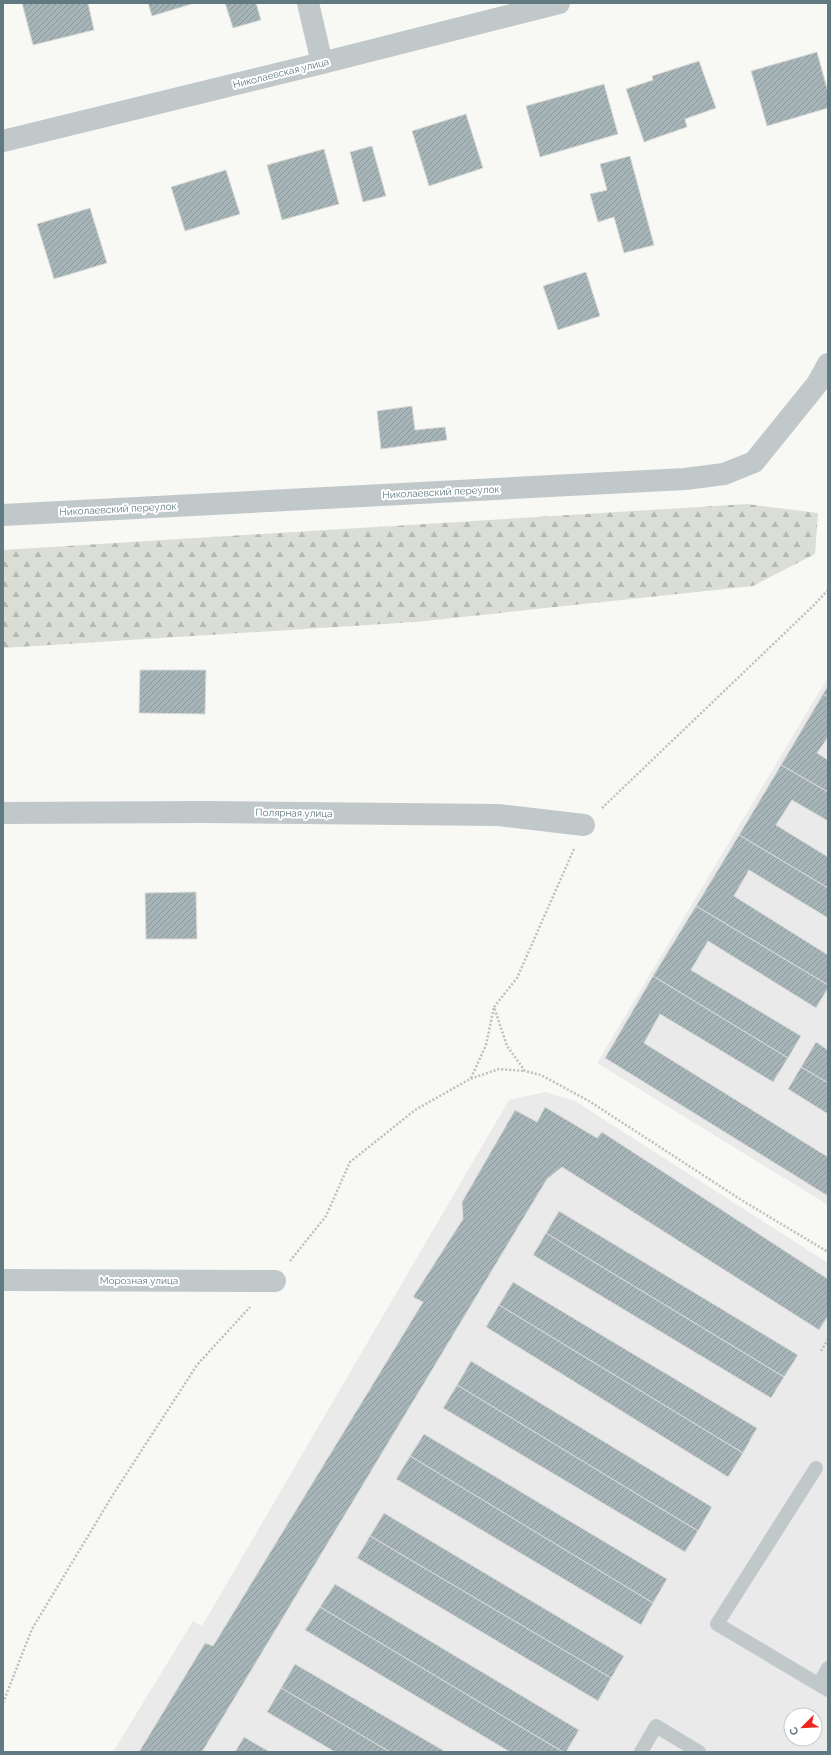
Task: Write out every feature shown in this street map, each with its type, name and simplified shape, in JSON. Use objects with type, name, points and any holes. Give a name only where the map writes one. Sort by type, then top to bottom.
[{"type":"street","points":[[308,3],[322,63]]},
{"type":"street","name":"Николаевская улица","points":[[3,141],[559,3]]},
{"type":"street","name":"Николаевский переулок","points":[[3,515],[685,479],[724,474],[754,462],[817,384],[828,364]]},
{"type":"street","name":"Полярная улица","points":[[3,813],[205,812],[498,815],[584,825]]},
{"type":"street","name":"Морозная улица","points":[[3,1280],[274,1281]]},
{"type":"lane","points":[[816,1468],[717,1624],[824,1687],[828,1668]]},
{"type":"lane","points":[[641,1752],[656,1726],[699,1752]]},
{"type":"path","points":[[470,1079],[486,1045],[494,1007],[517,978],[584,825],[828,590]]},
{"type":"path","points":[[494,1007],[507,1046],[525,1071]]},
{"type":"path","points":[[3,1703],[32,1629],[114,1494],[197,1365],[274,1281],[326,1216],[350,1162],[415,1110],[470,1079],[499,1069],[525,1071],[541,1075],[589,1102],[743,1201],[828,1252]]},
{"type":"path","points":[[821,1351],[828,1339]]},
{"type":"shaded area","points":[[828,677],[828,1205],[597,1063]]},
{"type":"shaded area","points":[[545,1092],[575,1101],[828,1263],[828,1752],[113,1752],[193,1621],[202,1626],[509,1100]]},
{"type":"green space","points":[[747,504],[818,513],[815,554],[753,586],[415,622],[3,648],[3,550]]},
{"type":"building","points":[[22,3],[88,3],[94,30],[33,45]]},
{"type":"building","points":[[148,3],[195,3],[152,16]]},
{"type":"building","points":[[225,3],[256,3],[261,20],[233,28]]},
{"type":"building","points":[[817,52],[828,92],[828,108],[767,126],[751,71]]},
{"type":"building","points":[[699,61],[716,108],[685,119],[687,127],[644,142],[626,89],[653,80],[652,76]]},
{"type":"building","points":[[604,84],[618,134],[540,157],[526,106]]},
{"type":"building","points":[[466,114],[483,168],[429,186],[412,131]]},
{"type":"building","points":[[372,146],[386,196],[363,202],[350,152]]},
{"type":"building","points":[[324,149],[339,204],[282,220],[267,165]]},
{"type":"building","points":[[630,156],[654,245],[624,253],[614,217],[598,222],[590,194],[607,190],[600,164]]},
{"type":"building","points":[[226,170],[240,214],[185,231],[171,187]]},
{"type":"building","points":[[90,208],[107,263],[54,279],[37,224]]},
{"type":"building","points":[[586,272],[600,316],[558,330],[543,286]]},
{"type":"building","points":[[412,406],[415,430],[445,427],[447,440],[381,449],[377,411]]},
{"type":"building","points":[[140,670],[206,670],[205,714],[139,713]]},
{"type":"building","points":[[828,686],[828,697],[823,694]]},
{"type":"building","points":[[823,694],[828,697],[828,737],[817,753],[828,760],[828,792],[781,765]]},
{"type":"building","points":[[781,765],[828,792],[828,821],[792,800],[776,825],[828,857],[828,888],[739,835]]},
{"type":"building","points":[[739,835],[828,888],[828,918],[749,870],[734,896],[828,955],[828,985],[696,906]]},
{"type":"building","points":[[196,892],[197,939],[146,939],[145,893]]},
{"type":"building","points":[[696,906],[828,985],[828,988],[816,1008],[708,941],[691,970],[801,1036],[788,1058],[653,976]]},
{"type":"building","points":[[653,976],[788,1058],[773,1082],[660,1014],[644,1043],[828,1157],[828,1196],[605,1058]]},
{"type":"building","points":[[816,1042],[828,1050],[828,1083],[801,1067]]},
{"type":"building","points":[[801,1067],[828,1083],[828,1114],[788,1089]]},
{"type":"building","points":[[545,1107],[597,1138],[602,1132],[828,1279],[828,1316],[819,1330],[562,1167],[547,1179],[202,1752],[139,1752],[205,1643],[213,1646],[423,1302],[413,1297],[463,1219],[462,1202],[515,1110],[537,1122]]},
{"type":"building","points":[[559,1211],[798,1355],[784,1377],[546,1233]]},
{"type":"building","points":[[546,1233],[784,1377],[771,1398],[533,1255]]},
{"type":"building","points":[[513,1282],[757,1428],[743,1453],[499,1305]]},
{"type":"building","points":[[499,1305],[743,1453],[728,1477],[486,1327]]},
{"type":"building","points":[[471,1361],[712,1507],[698,1531],[457,1385]]},
{"type":"building","points":[[457,1385],[698,1531],[685,1552],[443,1408]]},
{"type":"building","points":[[424,1434],[667,1579],[653,1603],[410,1456]]},
{"type":"building","points":[[410,1456],[653,1603],[641,1625],[396,1479]]},
{"type":"building","points":[[384,1513],[624,1656],[611,1678],[370,1536]]},
{"type":"building","points":[[370,1536],[611,1678],[598,1701],[357,1558]]},
{"type":"building","points":[[335,1584],[579,1730],[566,1752],[563,1752],[320,1607]]},
{"type":"building","points":[[320,1607],[563,1752],[510,1752],[305,1630]]},
{"type":"building","points":[[295,1664],[446,1752],[390,1752],[281,1688]]},
{"type":"building","points":[[281,1688],[390,1752],[335,1752],[267,1712]]},
{"type":"building","points":[[244,1737],[270,1752],[235,1752]]}]
